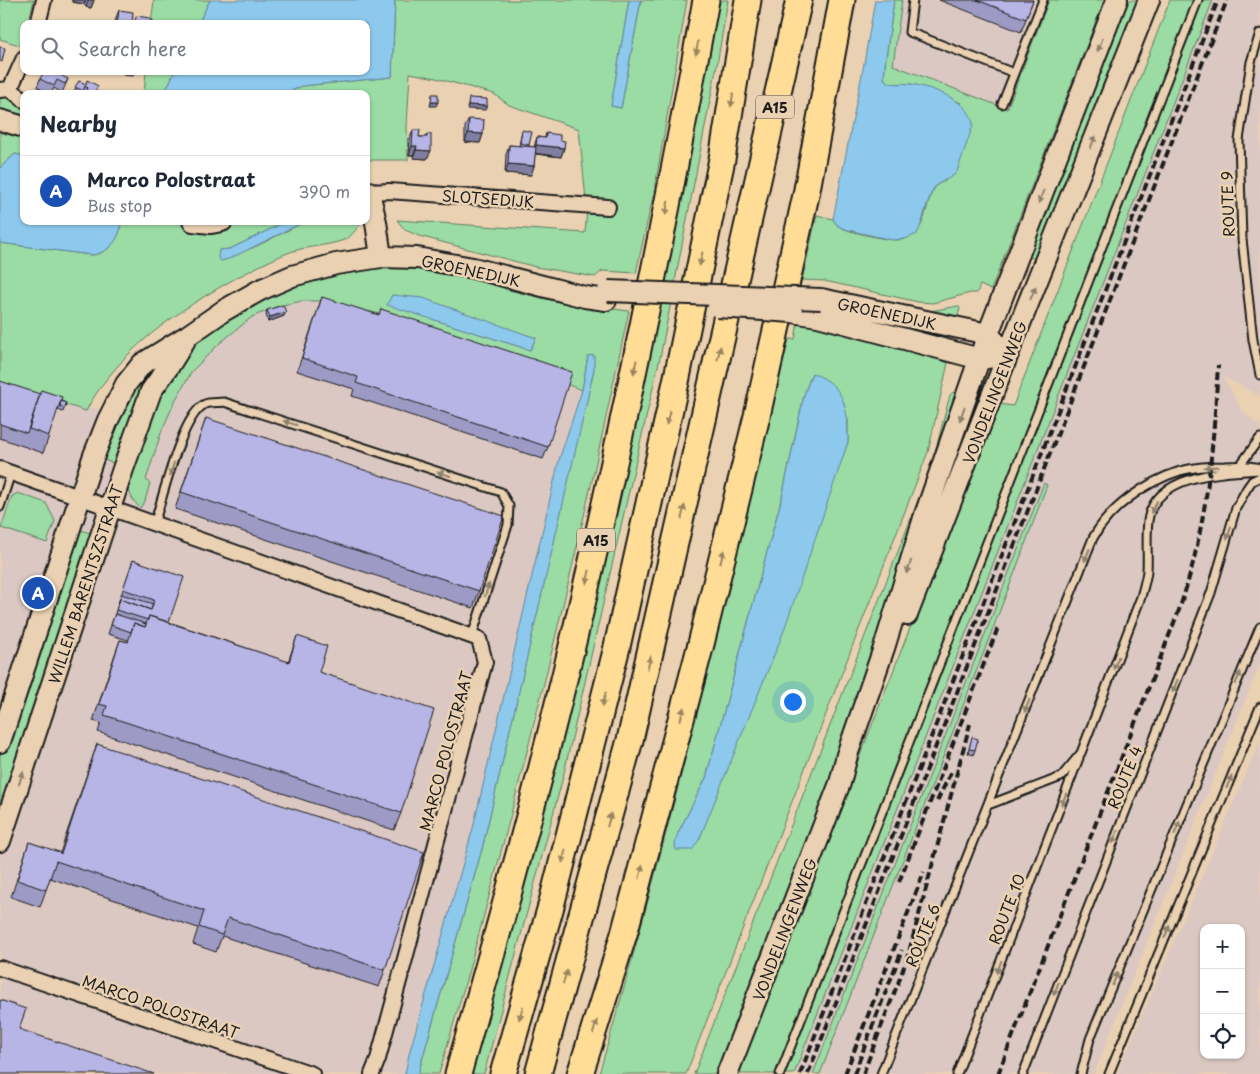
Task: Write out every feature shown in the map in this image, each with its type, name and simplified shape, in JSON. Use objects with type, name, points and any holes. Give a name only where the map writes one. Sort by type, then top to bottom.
[{"type":"highway","name":"A15","points":[[458,1074],[525,832],[567,666],[621,434],[706,0]]},
{"type":"highway","points":[[503,1074],[551,906],[616,651],[676,382],[722,159],[748,0]]},
{"type":"highway","name":"A15","points":[[750,214],[785,0]]},
{"type":"highway","name":"A15","points":[[538,1074],[630,740],[799,0]]},
{"type":"highway","points":[[580,1074],[624,934],[701,644],[755,425],[806,195],[842,0]]},
{"type":"main road","name":"VONDELINGENWEG","points":[[727,1074],[840,783],[847,755],[884,648],[924,518],[988,334],[1118,0]]},
{"type":"main road","name":"VONDELINGENWEG","points":[[840,783],[854,758],[1008,354],[1149,0]]},
{"type":"main road","points":[[0,120],[20,126]]},
{"type":"main road","name":"SLOTSEDIJK","points":[[370,202],[376,222],[381,257]]},
{"type":"main road","name":"GROENEDIJK","points":[[381,257],[417,258],[473,268],[561,290],[583,289],[607,295],[792,312],[820,308],[946,350],[980,359],[1008,354]]},
{"type":"main road","name":"WILLEM BARENTSZSTRAAT","points":[[0,742],[93,458],[108,420],[126,384],[142,364],[223,311],[260,290],[292,276],[327,266],[381,257]]},
{"type":"main road","name":"GROENEDIJK","points":[[607,295],[820,308],[988,334]]},
{"type":"main road","points":[[988,334],[1008,354]]},
{"type":"main road","name":"WILLEM BARENTSZSTRAAT","points":[[0,840],[110,508],[151,391],[187,336]]},
{"type":"main road","points":[[946,350],[961,366],[970,389]]},
{"type":"street","points":[[39,20],[44,0]]},
{"type":"street","points":[[20,65],[5,89],[20,98]]},
{"type":"street","name":"SLOTSEDIJK","points":[[370,192],[389,191],[608,207]]},
{"type":"street","points":[[6,471],[472,636]]},
{"type":"street","name":"MARCO POLOSTRAAT","points":[[372,1074],[486,662],[479,639],[472,636]]},
{"type":"street","name":"MARCO POLOSTRAAT","points":[[0,968],[312,1074]]},
{"type":"lane","points":[[913,0],[908,32],[1014,73]]},
{"type":"lane","points":[[1002,104],[1043,0]]},
{"type":"lane","points":[[780,1074],[1198,0]]},
{"type":"lane","name":"ROUTE 9","points":[[1260,33],[1251,62],[1239,140],[1242,239],[1253,340],[1260,375]]},
{"type":"lane","points":[[154,524],[183,433],[191,418],[205,404],[224,402],[501,492],[509,506],[508,526],[472,636]]},
{"type":"lane","points":[[1234,472],[1260,438]]},
{"type":"lane","points":[[1247,488],[1253,447]]},
{"type":"lane","name":"ROUTE 6","points":[[881,1074],[1093,538],[1106,518],[1117,507],[1148,486],[1179,471],[1210,466],[1241,465],[1250,468]]},
{"type":"lane","points":[[1250,468],[1260,469]]},
{"type":"lane","name":"ROUTE 10","points":[[957,1074],[1141,597],[1147,573],[1148,519],[1155,504],[1162,494],[1184,481],[1209,474],[1234,472],[1250,468]]},
{"type":"lane","points":[[0,507],[6,471]]},
{"type":"lane","points":[[1247,488],[1252,481],[1260,477]]},
{"type":"lane","name":"ROUTE 4","points":[[1022,1074],[1211,593],[1236,508],[1247,488]]},
{"type":"lane","points":[[1081,1074],[1090,1039],[1260,627]]},
{"type":"lane","points":[[1109,1074],[1260,707]]},
{"type":"lane","points":[[988,805],[1062,776],[1081,753]]},
{"type":"shaded area","points":[[902,0],[1049,0],[1007,109],[893,65]]},
{"type":"shaded area","points":[[1204,0],[1260,0],[1260,396],[1224,377],[1242,411],[1260,427],[1260,664],[1094,1074],[785,1074]]},
{"type":"shaded area","points":[[324,298],[589,376],[411,1074],[0,1074],[0,384],[159,425],[185,372],[255,310],[300,299]]},
{"type":"shaded area","points":[[1260,741],[1260,1074],[1117,1074]]},
{"type":"green space","points":[[0,0],[34,0],[29,20],[20,20],[20,45],[0,39]]},
{"type":"green space","points":[[154,0],[210,0],[200,20],[152,20]]},
{"type":"green space","points":[[395,0],[629,0],[611,106],[621,108],[641,0],[687,0],[655,187],[636,273],[602,271],[595,277],[536,267],[419,236],[405,230],[397,220],[585,233],[587,210],[579,129],[509,105],[494,94],[410,73],[407,126],[408,160],[370,160],[370,90],[294,90],[302,86],[392,77]]},
{"type":"green space","points":[[718,0],[728,0],[661,353],[563,777],[484,1074],[470,1074]]},
{"type":"green space","points":[[894,0],[902,0],[893,65],[1007,109],[1049,0],[1107,0],[1098,16],[991,290],[980,285],[977,293],[970,293],[933,303],[918,302],[825,281],[802,280],[817,215],[833,219],[842,228],[860,234],[900,240],[905,239],[920,227],[935,188],[945,181],[961,103],[937,92],[911,84],[893,84],[884,79]]},
{"type":"green space","points":[[1127,0],[1138,0],[1037,260],[1028,256]]},
{"type":"green space","points":[[1170,0],[1194,0],[776,1074],[735,1074],[998,404],[1013,406]]},
{"type":"green space","points":[[1202,0],[1213,0],[794,1074],[782,1074]]},
{"type":"green space","points":[[146,75],[173,75],[166,90],[144,90]]},
{"type":"green space","points":[[0,95],[13,98],[20,102],[20,121],[0,115]]},
{"type":"green space","points":[[0,124],[20,129],[20,155],[15,154],[0,168]]},
{"type":"green space","points":[[120,225],[196,225],[217,227],[225,225],[279,225],[230,249],[219,250],[221,261],[259,245],[298,225],[359,225],[347,239],[299,249],[285,254],[241,275],[194,303],[151,334],[132,351],[107,378],[86,411],[0,384],[0,243],[91,255],[108,249],[119,234]]},
{"type":"green space","points":[[374,264],[410,264],[488,282],[508,290],[559,302],[629,311],[585,513],[529,743],[495,876],[439,1074],[418,1074],[482,849],[594,369],[588,356],[582,390],[380,314],[322,301],[302,301],[278,306],[252,317],[220,343],[192,371],[176,399],[162,430],[146,480],[150,483],[145,501],[140,508],[131,497],[128,483],[161,389],[187,350],[217,324],[255,301],[303,281]],"holes":[[[393,295],[536,338],[530,350],[399,308]]]},
{"type":"green space","points":[[958,306],[960,308],[957,320],[942,318],[930,311]]},
{"type":"green space","points":[[798,322],[853,334],[895,348],[938,358],[948,363],[928,452],[686,1074],[599,1074],[675,800],[789,339],[795,339]],"holes":[[[812,373],[848,419],[848,442],[699,840],[678,833],[706,778],[783,493],[804,395]]]},
{"type":"green space","points":[[135,386],[144,389],[119,465],[98,458]]},
{"type":"green space","points":[[953,392],[961,393],[837,770],[719,1074],[694,1074],[931,467],[950,395]]},
{"type":"green space","points":[[1044,483],[1047,485],[1016,569],[820,1074],[813,1074]]},
{"type":"green space","points":[[18,493],[46,503],[55,521],[47,543],[1,528],[12,496]]},
{"type":"green space","points":[[75,528],[96,535],[0,825],[0,756]]},
{"type":"water","points":[[210,0],[395,0],[392,77],[302,86],[294,90],[166,90],[173,75],[370,75],[370,20],[200,20]]},
{"type":"water","points":[[629,0],[641,0],[621,108],[611,106]]},
{"type":"water","points":[[875,0],[894,0],[884,79],[893,84],[907,84],[929,88],[949,97],[966,109],[971,116],[973,125],[957,172],[934,188],[917,234],[905,239],[892,240],[844,229],[837,225],[833,219]]},
{"type":"water","points":[[15,154],[20,155],[20,225],[120,225],[119,234],[108,249],[91,255],[0,243],[0,168]]},
{"type":"water","points":[[279,225],[298,225],[231,258],[221,261],[218,258],[219,250],[230,249]]},
{"type":"water","points":[[392,295],[423,298],[536,338],[530,350],[387,305]]},
{"type":"water","points":[[594,355],[594,369],[584,414],[482,849],[418,1074],[405,1074],[473,828],[559,460],[582,390],[588,356]]},
{"type":"water","points":[[812,373],[832,384],[843,400],[846,409],[848,442],[783,633],[699,840],[692,850],[676,850],[675,844],[678,833],[706,778],[783,493],[804,395]]},
{"type":"building","points":[[977,0],[1033,0],[1026,19]]},
{"type":"building","points":[[119,10],[133,12],[132,20],[118,20]]},
{"type":"building","points":[[136,16],[150,18],[149,20],[136,20]]},
{"type":"building","points":[[0,47],[5,48],[2,62],[0,61]]},
{"type":"building","points":[[42,75],[60,75],[68,79],[65,84],[57,80],[54,86],[40,79]]},
{"type":"building","points":[[87,80],[98,86],[96,90],[87,90],[88,88],[85,86],[83,90],[75,87],[79,81],[86,84]]},
{"type":"building","points":[[432,94],[438,94],[438,102],[431,102]]},
{"type":"building","points":[[469,98],[487,99],[487,106],[468,105]]},
{"type":"building","points":[[469,119],[484,120],[483,134],[468,133]]},
{"type":"building","points":[[413,130],[420,130],[419,137],[427,137],[427,134],[431,134],[431,151],[416,150],[417,146],[412,146]]},
{"type":"building","points":[[522,130],[532,132],[529,145],[520,143]]},
{"type":"building","points":[[546,133],[560,135],[560,140],[565,141],[564,148],[536,145],[537,137],[546,138]]},
{"type":"building","points":[[509,145],[536,147],[534,166],[508,164]]},
{"type":"building","points":[[322,297],[379,315],[381,309],[572,372],[548,447],[356,383],[358,377],[302,358]]},
{"type":"building","points":[[283,305],[286,312],[270,317],[267,310]]},
{"type":"building","points":[[0,381],[40,394],[27,433],[0,424]]},
{"type":"building","points":[[41,390],[62,397],[49,436],[29,429]]},
{"type":"building","points":[[61,401],[66,403],[65,408],[60,406]]},
{"type":"building","points":[[206,418],[504,516],[479,591],[181,492]]},
{"type":"building","points":[[133,560],[184,577],[169,622],[149,616],[148,620],[116,610],[120,599],[151,610],[154,600],[123,589]]},
{"type":"building","points":[[121,594],[153,604],[151,610],[120,599],[118,604]]},
{"type":"building","points":[[115,614],[146,624],[145,627],[134,623],[131,632],[111,625]]},
{"type":"building","points":[[149,616],[289,662],[297,636],[327,646],[319,672],[434,710],[401,813],[104,715],[107,706],[99,704],[120,640],[128,642],[134,623],[145,627]]},
{"type":"building","points":[[972,737],[978,739],[975,750],[969,749]]},
{"type":"building","points":[[97,744],[424,852],[385,970],[228,918],[222,935],[199,927],[204,911],[56,861],[46,890],[17,880],[29,842],[61,854]]},
{"type":"building","points":[[0,1000],[26,1009],[19,1029],[154,1074],[0,1074]]},
{"type":"railway","points":[[800,1074],[1218,0]]},
{"type":"railway","points":[[808,1074],[1227,0]]},
{"type":"railway","points":[[998,1074],[1179,610],[1189,579],[1207,489],[1214,428],[1218,365]]},
{"type":"railway","points":[[899,882],[999,625]]},
{"type":"railway","points":[[863,1074],[909,952],[970,724]]},
{"type":"railway","points":[[937,801],[952,770]]},
{"type":"railway","points":[[845,1074],[924,872]]},
{"type":"railway","points":[[854,1074],[902,950]]},
{"type":"place","name":"Marco Polostraat","points":[[38,593]]}]
